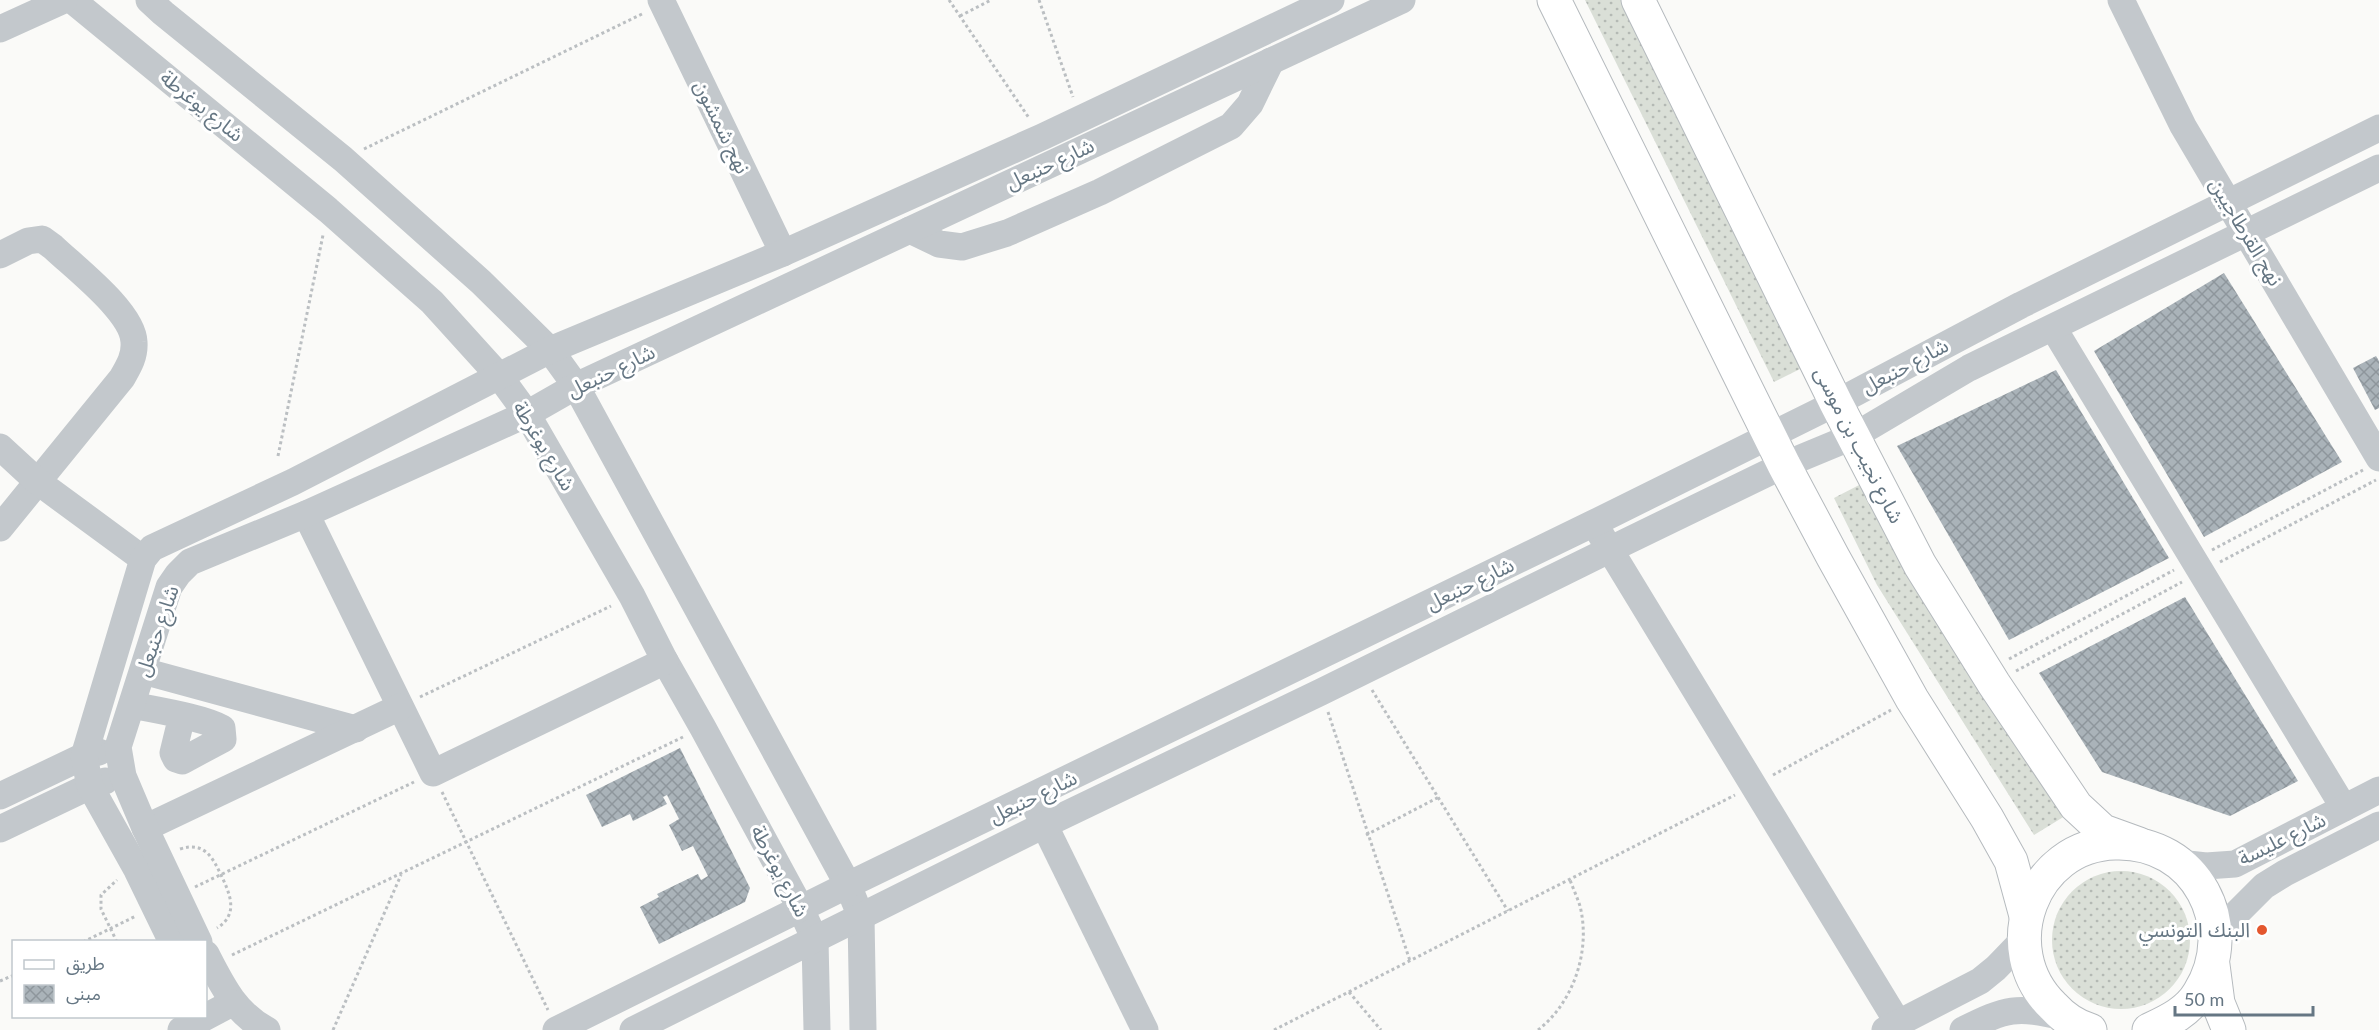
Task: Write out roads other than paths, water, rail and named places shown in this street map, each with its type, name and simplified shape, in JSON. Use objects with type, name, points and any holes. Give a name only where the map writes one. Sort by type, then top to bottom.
[{"type":"main road","points":[[1554,0],[1784,465],[1912,699],[2012,861],[2025,928],[2028,970],[2042,996],[2077,1024]]},
{"type":"main road","name":"شارع نجيب بن موسى","points":[[1638,0],[1836,403],[1920,566],[1994,684],[2076,806],[2103,831],[2160,851],[2179,863],[2195,878],[2207,897],[2214,918],[2218,1003],[2229,1030]]},
{"type":"main road","points":[[2025,928],[2035,893],[2049,873],[2068,857],[2090,847],[2115,843],[2139,844]]},
{"type":"main road","points":[[2149,1030],[2175,1018],[2199,995],[2215,952]]},
{"type":"street","points":[[0,29],[64,0]]},
{"type":"street","name":"شارع يوغرطة","points":[[72,0],[328,210],[432,302],[500,377],[527,414],[632,596],[665,662],[801,909],[815,940],[817,1030]]},
{"type":"street","name":"شارع حنبعل","points":[[192,940],[166,901],[149,864],[90,786],[84,756],[143,559],[152,548],[293,482],[550,350],[783,253],[1042,137],[1331,0]]},
{"type":"street","name":"شارع حنبعل","points":[[149,864],[145,828],[123,776],[118,747],[170,587],[178,574],[190,562],[306,514],[527,414],[576,386],[1271,61],[1346,12],[1402,0]]},
{"type":"street","name":"نهج القرطاجيين","points":[[2121,0],[2183,126],[2379,458]]},
{"type":"street","name":"نهج شمشون","points":[[662,2],[783,253]]},
{"type":"street","points":[[157,4],[344,159],[481,282],[550,350],[576,386],[848,885],[861,916],[863,1030]]},
{"type":"street","points":[[33,13],[99,21]]},
{"type":"street","points":[[910,230],[939,244],[962,247],[1007,233],[1100,192],[1231,126],[1250,104],[1271,61]]},
{"type":"street","name":"شارع حنبعل","points":[[557,1030],[848,885],[1031,798],[1770,436],[2022,305],[2379,128]]},
{"type":"street","name":"شارع حنبعل","points":[[633,1030],[1044,825],[1361,673],[1609,550],[1784,465],[1854,436],[1969,368],[2054,329],[2379,168]]},
{"type":"street","points":[[0,255],[28,242],[42,239],[123,313],[132,327],[134,343],[132,360],[122,378],[0,528]]},
{"type":"street","points":[[2054,329],[2344,807]]},
{"type":"street","points":[[0,447],[37,481],[143,559]]},
{"type":"street","points":[[306,514],[433,773],[665,662]]},
{"type":"street","points":[[1594,523],[1753,786],[1892,1027],[1980,981],[1996,969],[2025,928]]},
{"type":"street","points":[[143,671],[356,729]]},
{"type":"street","points":[[132,705],[182,716]]},
{"type":"street","points":[[145,828],[400,707]]},
{"type":"street","points":[[0,796],[84,756],[118,747]]},
{"type":"street","points":[[0,829],[90,786],[123,776]]},
{"type":"street","name":"شارع عليسة","points":[[2179,863],[2206,867],[2235,864],[2379,790]]},
{"type":"street","points":[[1031,798],[1145,1030]]},
{"type":"street","name":"شارع عليسة","points":[[2215,952],[2237,913],[2264,886],[2379,825]]},
{"type":"street","name":"شارع حنبعل","points":[[207,964],[232,1003],[254,1028]]},
{"type":"street","points":[[181,1030],[211,1019],[232,1003]]},
{"type":"street","points":[[1964,1030],[2000,1012],[2028,1009],[2077,1024]]},
{"type":"place","name":"البنك التونسي","points":[[2262,930]]}]
